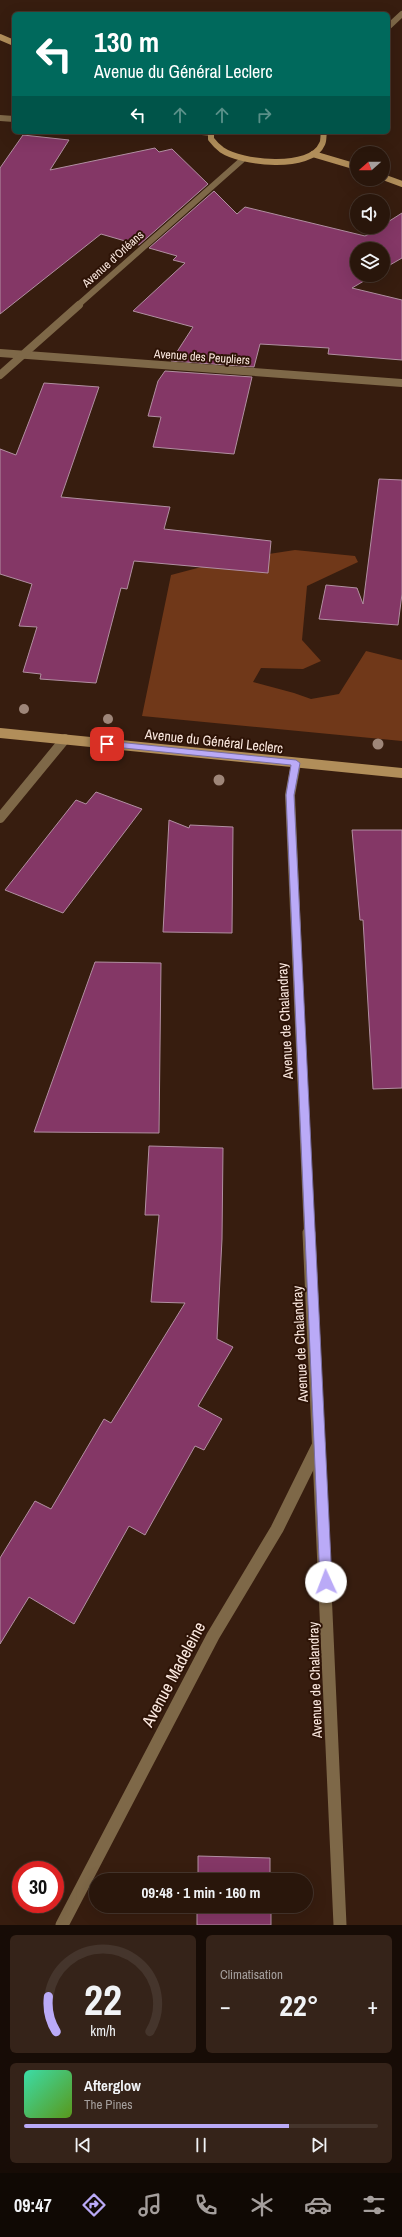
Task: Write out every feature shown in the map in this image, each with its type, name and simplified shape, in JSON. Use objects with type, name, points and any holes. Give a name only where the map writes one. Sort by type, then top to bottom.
[{"type":"street","points":[[390,25],[402,14]]},
{"type":"street","points":[[0,38],[12,42]]},
{"type":"street","points":[[0,118],[12,119]]},
{"type":"street","points":[[211,134],[211,139],[221,151],[242,160],[280,162],[299,159],[313,154],[322,147],[326,140],[324,134]]},
{"type":"street","points":[[313,154],[350,165]]},
{"type":"street","name":"Avenue d'Orléans","points":[[0,375],[242,160]]},
{"type":"street","points":[[390,180],[402,184]]},
{"type":"street","name":"Avenue des Peupliers","points":[[0,353],[402,383]]},
{"type":"street","name":"Avenue du Général Leclerc","points":[[0,734],[65,739],[402,773]]},
{"type":"street","points":[[0,818],[65,739]]},
{"type":"street","name":"Avenue de Chalandray","points":[[296,763],[290,795],[320,1442],[340,1925]]},
{"type":"street","name":"Avenue Madeleine","points":[[62,1925],[213,1636],[277,1529],[320,1442]]},
{"type":"shaded area","points":[[295,550],[355,556],[358,562],[307,586],[302,640],[321,661],[303,669],[261,668],[253,682],[311,699],[339,694],[366,651],[402,660],[402,741],[142,716],[171,575],[224,561]]},
{"type":"building","points":[[23,135],[69,140],[50,170],[155,148],[159,152],[172,149],[208,184],[139,245],[101,234],[0,314],[0,168]]},
{"type":"building","points":[[214,191],[237,214],[245,207],[350,232],[350,234],[365,236],[369,234],[390,234],[390,221],[402,213],[402,258],[390,265],[390,242],[350,242],[350,282],[362,282],[352,288],[402,300],[402,360],[328,354],[329,348],[260,344],[254,367],[171,361],[193,327],[133,311],[185,263],[173,260],[177,256],[149,248]]},
{"type":"building","points":[[165,371],[252,377],[234,454],[153,447],[161,417],[148,416],[158,381]]},
{"type":"building","points":[[44,383],[99,387],[61,497],[170,507],[164,529],[271,541],[268,573],[134,561],[127,589],[121,588],[96,683],[40,679],[41,674],[23,672],[37,627],[19,626],[32,584],[0,574],[0,449],[16,455]]},
{"type":"building","points":[[379,479],[402,480],[402,594],[398,625],[319,619],[326,585],[357,588],[363,604]]},
{"type":"building","points":[[96,792],[142,809],[63,913],[5,890],[76,800],[86,804]]},
{"type":"building","points":[[169,820],[189,828],[190,825],[233,827],[232,933],[163,932]]},
{"type":"building","points":[[352,830],[402,830],[402,1088],[373,1089],[363,920],[360,920]]},
{"type":"building","points":[[95,962],[161,963],[159,1133],[34,1132]]},
{"type":"building","points":[[149,1146],[223,1148],[222,1239],[217,1339],[233,1347],[198,1406],[222,1419],[204,1450],[195,1446],[145,1535],[129,1526],[74,1624],[29,1597],[0,1644],[0,1558],[35,1501],[51,1509],[104,1419],[111,1423],[185,1303],[151,1302],[159,1215],[145,1215]]},
{"type":"building","points":[[198,1856],[270,1858],[270,1873],[198,1873]]},
{"type":"building","points":[[197,1913],[271,1913],[271,1925],[197,1925]]},
{"type":"route","points":[[107,744],[296,763],[290,795],[326,1582]]}]
